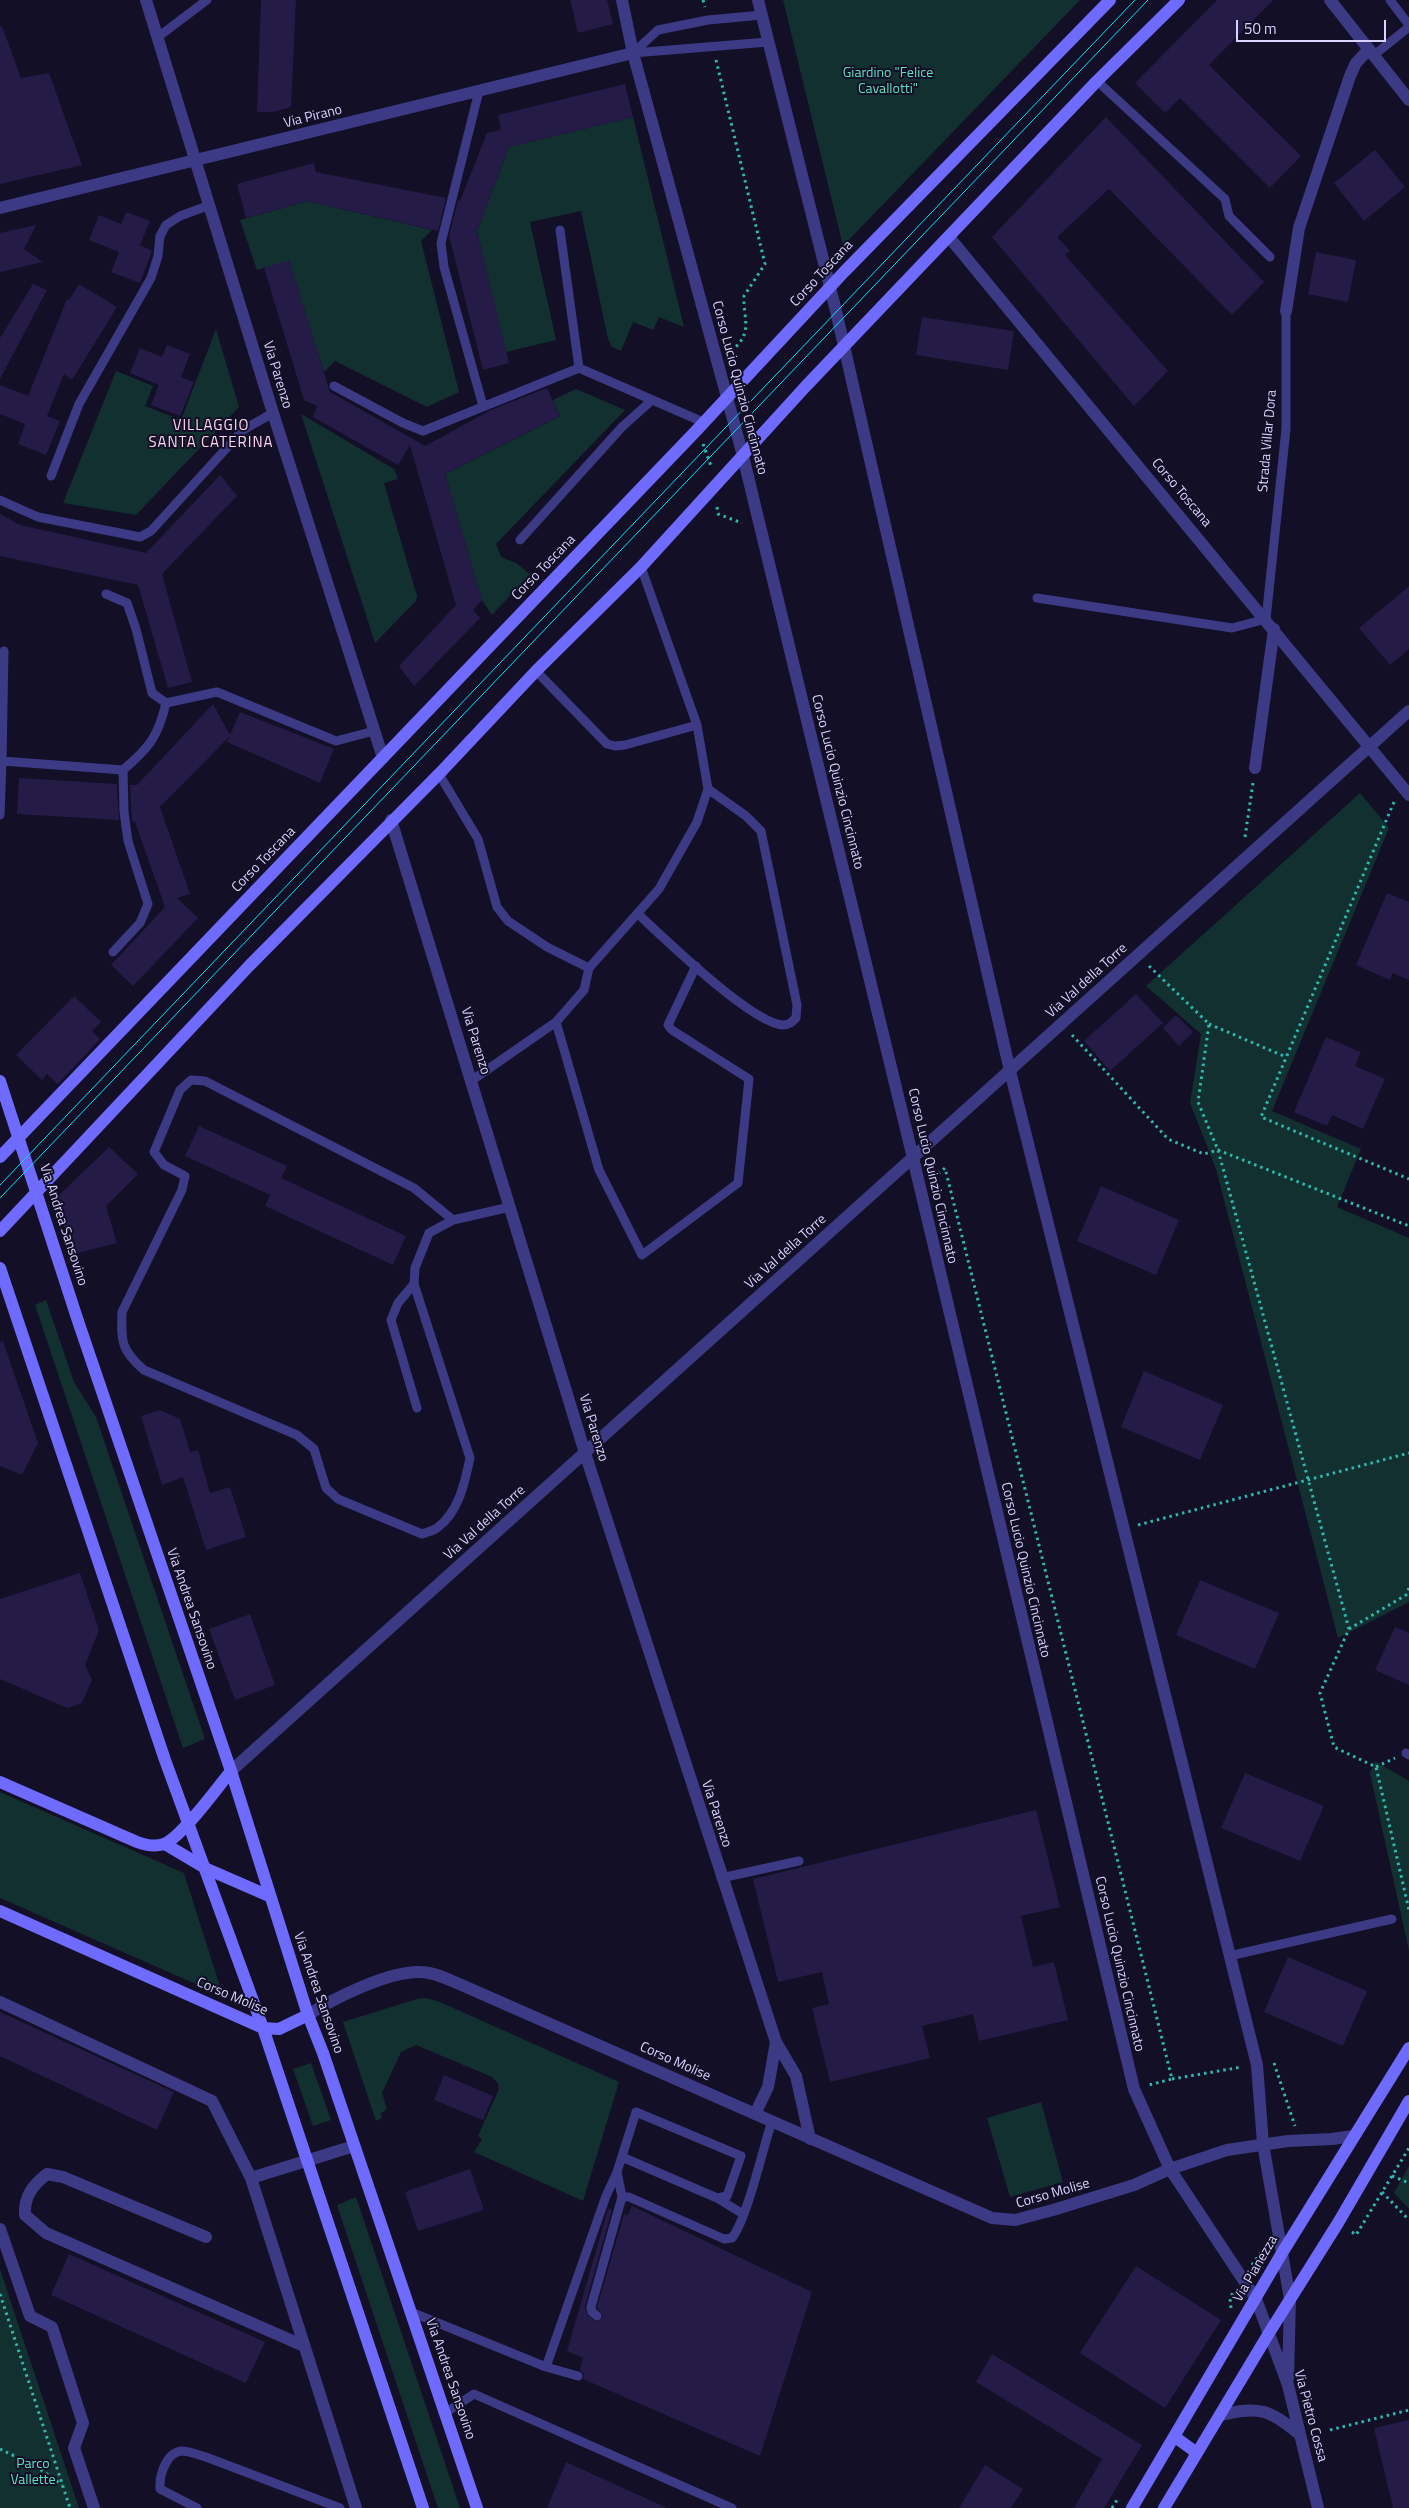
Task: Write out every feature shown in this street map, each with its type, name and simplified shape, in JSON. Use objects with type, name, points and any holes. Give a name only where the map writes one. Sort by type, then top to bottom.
[{"type":"street","name":"Via Parenzo","points":[[146,0],[273,413],[383,758]]},
{"type":"street","name":"Corso Lucio Quinzio Cincinnato","points":[[622,0],[633,53],[743,456],[913,1158],[1134,2089],[1170,2169],[1256,2298],[1269,2333]]},
{"type":"street","points":[[758,0],[844,347],[1010,1071],[1257,2065],[1263,2144],[1290,2299],[1288,2385]]},
{"type":"street","name":"Corso Toscana","points":[[0,1157],[383,758],[829,288],[1110,0]]},
{"type":"street","points":[[0,1231],[249,966],[439,774],[536,671],[641,567],[844,347],[1097,82],[1179,0]]},
{"type":"street","points":[[1330,0],[1409,100]]},
{"type":"street","name":"Strada Villar Dora","points":[[1286,311],[1299,228],[1350,76],[1356,63],[1371,52]]},
{"type":"street","name":"Via Pirano","points":[[0,208],[196,162],[633,53]]},
{"type":"street","name":"Corso Toscana","points":[[950,237],[1371,746],[1405,790]]},
{"type":"street","name":"Strada Villar Dora","points":[[1255,768],[1270,624]]},
{"type":"street","name":"Via Val della Torre","points":[[189,1822],[231,1771],[1409,711]]},
{"type":"street","name":"Via Parenzo","points":[[392,820],[585,1453],[721,1878],[776,2042],[796,2076],[810,2139]]},
{"type":"street","name":"Via Andrea Sansovino","points":[[0,1081],[231,1771],[308,2015],[478,2508]]},
{"type":"street","points":[[0,1268],[166,1760],[207,1868],[263,2028],[306,2162],[423,2508]]},
{"type":"street","points":[[0,1782],[150,1846],[164,1844],[189,1822]]},
{"type":"street","points":[[164,1844],[207,1868],[269,1896]]},
{"type":"street","name":"Corso Molise","points":[[0,1911],[263,2028],[279,2029],[344,1994],[402,1974],[430,1973],[992,2218],[1015,2220],[1134,2185],[1170,2169],[1227,2150],[1263,2144],[1353,2136]]},
{"type":"street","points":[[0,2002],[212,2101],[251,2178],[356,2508]]},
{"type":"street","name":"Via Parenzo","points":[[755,2114],[768,2087],[776,2042]]},
{"type":"street","name":"Via Pianezza","points":[[1132,2508],[1282,2253],[1409,2048]]},
{"type":"street","points":[[1164,2508],[1269,2333],[1338,2223],[1409,2101]]},
{"type":"street","points":[[251,2178],[354,2146]]},
{"type":"street","points":[[206,2237],[63,2177],[47,2174],[35,2183],[24,2203],[25,2215],[46,2233],[304,2346]]},
{"type":"street","points":[[0,2229],[30,2316],[52,2327],[83,2423],[74,2448],[94,2508]]},
{"type":"street","name":"Via Pietro Cossa","points":[[1269,2333],[1288,2385],[1318,2508]]},
{"type":"street","points":[[1221,2415],[1243,2410],[1263,2411],[1278,2416],[1299,2434]]},
{"type":"street","points":[[1175,2437],[1197,2454]]},
{"type":"lane","points":[[158,37],[206,0]]},
{"type":"lane","points":[[1371,52],[1409,26],[1390,0]]},
{"type":"lane","points":[[633,53],[658,30],[708,20],[762,15]]},
{"type":"lane","points":[[633,53],[713,48],[768,42]]},
{"type":"lane","points":[[1097,82],[1225,199],[1229,216],[1270,257]]},
{"type":"lane","points":[[479,91],[441,243],[444,268],[483,406]]},
{"type":"lane","points":[[51,476],[79,404],[151,278],[158,256],[160,236],[166,225],[180,216],[210,205]]},
{"type":"lane","points":[[560,230],[579,368]]},
{"type":"lane","name":"Strada Villar Dora","points":[[1270,624],[1286,429],[1286,311]]},
{"type":"lane","points":[[334,386],[403,423],[424,431],[579,368],[703,422]]},
{"type":"lane","points":[[520,540],[622,427],[652,400]]},
{"type":"lane","points":[[0,500],[38,517],[140,537],[151,531],[243,430],[273,413]]},
{"type":"lane","points":[[472,1081],[556,1022],[584,990],[589,968],[638,914],[664,881],[697,822],[708,789],[697,725],[641,567]]},
{"type":"lane","points":[[106,594],[127,603],[136,629],[152,693],[166,703],[217,692],[336,741],[374,731]]},
{"type":"lane","points":[[1037,598],[1232,628],[1270,624]]},
{"type":"lane","points":[[0,815],[4,651]]},
{"type":"lane","points":[[536,671],[607,744],[615,746],[625,745],[697,725]]},
{"type":"lane","points":[[2,761],[123,770],[142,754],[161,727],[166,703]]},
{"type":"lane","points":[[113,952],[140,923],[148,904],[128,841],[124,812],[123,770]]},
{"type":"lane","points":[[439,774],[478,839],[497,907],[508,921],[547,947],[589,968]]},
{"type":"lane","points":[[638,914],[696,966],[766,1020],[783,1025],[790,1024],[796,1018],[797,1005],[761,831],[746,816],[708,789]]},
{"type":"lane","points":[[556,1022],[599,1170],[642,1255],[738,1183],[749,1079],[672,1030],[668,1025],[696,966]]},
{"type":"lane","points":[[452,1220],[414,1188],[205,1081],[191,1080],[180,1090],[154,1152],[164,1165],[185,1176],[182,1190],[122,1312],[122,1332],[127,1355],[144,1370],[297,1435],[314,1449],[326,1488],[338,1499],[422,1534],[437,1529],[452,1511],[465,1486],[470,1458],[414,1284],[415,1268],[429,1233],[452,1220],[510,1207]]},
{"type":"lane","points":[[414,1284],[398,1303],[391,1320],[417,1408]]},
{"type":"lane","points":[[721,1878],[799,1861]]},
{"type":"lane","points":[[1230,1956],[1392,1919]]},
{"type":"lane","points":[[546,2367],[606,2196],[617,2172],[636,2112],[741,2156],[727,2196],[717,2198]]},
{"type":"lane","points":[[622,2197],[629,2197],[724,2239],[732,2238],[743,2214],[772,2121]]},
{"type":"lane","points":[[622,2157],[717,2198],[743,2214]]},
{"type":"lane","points":[[597,2316],[592,2312],[591,2307],[622,2197],[617,2172]]},
{"type":"lane","points":[[411,2312],[546,2367],[578,2376]]},
{"type":"lane","points":[[445,2413],[474,2394],[732,2508]]},
{"type":"lane","points":[[197,2508],[168,2496],[160,2489],[160,2480],[166,2464],[172,2455],[183,2451],[206,2457],[340,2508]]},
{"type":"path","points":[[703,0],[708,20]]},
{"type":"path","points":[[713,48],[765,264],[744,296],[747,328],[737,346],[717,361]]},
{"type":"path","points":[[1241,862],[1255,768]]},
{"type":"path","points":[[1405,790],[1261,1117],[1409,1179]]},
{"type":"path","points":[[1138,955],[1209,1024],[1287,1057]]},
{"type":"path","points":[[1062,1024],[1168,1139],[1204,1154],[1218,1150],[1409,1226]]},
{"type":"path","points":[[1209,1024],[1198,1102],[1218,1150],[1349,1629]]},
{"type":"path","points":[[1123,1529],[1409,1453]]},
{"type":"path","points":[[1407,1754],[1376,1767],[1334,1747],[1320,1693],[1349,1629],[1406,1595],[1409,1588]]},
{"type":"path","points":[[1376,1767],[1409,1910]]},
{"type":"path","points":[[1172,2080],[1208,2074]]},
{"type":"path","points":[[1392,2176],[1409,2184]]},
{"type":"path","points":[[1382,2192],[1409,2220]]},
{"type":"path","points":[[0,2294],[70,2508]]},
{"type":"path","points":[[1330,2430],[1409,2410]]},
{"type":"path","points":[[0,2449],[37,2467],[63,2486]]},
{"type":"green space","name":"Giardino \"Felice Cavallotti\"","points":[[783,0],[1080,0],[843,246]]},
{"type":"green space","points":[[633,117],[684,327],[659,317],[653,330],[633,322],[621,351],[612,347],[608,339],[581,211],[530,222],[556,340],[506,352],[477,231],[509,147]]},
{"type":"green space","points":[[308,201],[432,230],[421,241],[459,392],[427,407],[335,361],[324,372],[289,261],[257,270],[240,220]]},
{"type":"green space","points":[[216,329],[239,407],[136,515],[63,503],[116,371],[153,386],[145,406],[181,420]]},
{"type":"green space","points":[[576,389],[625,410],[496,544],[501,557],[516,563],[530,574],[492,615],[482,600],[445,474],[560,416],[553,400]]},
{"type":"green space","points":[[301,414],[394,469],[398,479],[384,483],[417,596],[416,601],[375,643]]},
{"type":"green space","points":[[1360,793],[1389,828],[1272,1111],[1361,1149],[1337,1207],[1409,1238],[1409,1602],[1338,1638],[1216,1169],[1190,1103],[1201,1034],[1146,986]]},
{"type":"green space","points":[[46,1300],[74,1382],[96,1417],[205,1739],[183,1748],[35,1305]]},
{"type":"green space","points":[[1375,1761],[1409,1781],[1409,1951],[1370,1773]]},
{"type":"green space","points":[[0,1792],[184,1873],[223,1996],[0,1898]]},
{"type":"green space","points":[[426,1998],[440,2002],[619,2082],[583,2201],[474,2152],[482,2139],[478,2136],[499,2089],[498,2083],[492,2077],[416,2045],[401,2052],[382,2093],[387,2109],[381,2113],[382,2118],[376,2121],[343,2022],[417,1999]]},
{"type":"green space","points":[[311,2063],[331,2120],[313,2126],[293,2069]]},
{"type":"green space","points":[[1041,2102],[1063,2182],[1010,2197],[987,2118]]},
{"type":"green space","points":[[1409,2166],[1409,2209],[1394,2193]]},
{"type":"green space","points":[[356,2197],[460,2508],[438,2508],[337,2205]]},
{"type":"green space","name":"Parco Vallette","points":[[0,2269],[79,2508],[0,2508]]},
{"type":"building","points":[[261,0],[296,0],[291,107],[273,112],[257,112]]},
{"type":"building","points":[[570,0],[607,0],[613,24],[578,33]]},
{"type":"building","points":[[1217,0],[1273,0],[1209,65],[1301,156],[1270,188],[1180,98],[1165,113],[1135,83]]},
{"type":"building","points":[[2,26],[21,78],[49,73],[82,165],[0,184],[0,27]]},
{"type":"building","points":[[625,84],[633,117],[509,147],[477,231],[509,363],[483,370],[449,236],[458,200],[460,201],[487,133],[501,130],[498,115]]},
{"type":"building","points":[[1106,117],[1264,282],[1232,315],[1109,189],[1057,237],[1070,251],[1065,255],[1168,371],[1134,406],[992,237]]},
{"type":"building","points":[[1375,150],[1405,187],[1364,221],[1334,183]]},
{"type":"building","points":[[314,163],[316,172],[446,198],[438,231],[308,201],[246,218],[237,184]]},
{"type":"building","points":[[126,212],[150,221],[140,245],[152,251],[140,283],[111,272],[119,252],[89,240],[99,215],[121,224]]},
{"type":"building","points":[[36,225],[24,249],[43,262],[0,272],[0,233]]},
{"type":"building","points":[[1316,252],[1356,260],[1348,302],[1308,294]]},
{"type":"building","points":[[289,260],[330,392],[425,446],[491,410],[547,388],[560,416],[445,474],[482,600],[473,610],[480,618],[414,686],[399,666],[456,605],[410,445],[398,465],[313,417],[317,406],[304,400],[264,268]]},
{"type":"building","points":[[33,284],[47,290],[0,379],[0,338]]},
{"type":"building","points":[[79,284],[117,307],[72,380],[64,374],[47,416],[60,421],[46,455],[18,444],[25,424],[0,414],[0,385],[28,396],[67,299],[69,300]]},
{"type":"building","points":[[922,317],[1014,331],[1008,370],[916,355]]},
{"type":"building","points":[[167,345],[190,354],[181,377],[194,382],[180,416],[151,405],[159,385],[130,373],[140,348],[162,357]]},
{"type":"building","points":[[220,475],[237,496],[162,574],[192,682],[168,688],[138,585],[0,556],[0,514],[20,525],[146,553]]},
{"type":"building","points":[[1409,586],[1409,649],[1390,665],[1359,628]]},
{"type":"building","points":[[213,704],[230,735],[240,712],[334,749],[320,783],[227,742],[230,736],[160,807],[190,894],[177,898],[198,918],[133,986],[111,965],[165,907],[135,822],[132,821],[130,785],[137,785]]},
{"type":"building","points":[[19,778],[117,784],[119,820],[17,814]]},
{"type":"building","points":[[1387,893],[1409,902],[1409,980],[1393,973],[1390,980],[1356,965]]},
{"type":"building","points":[[1136,994],[1163,1023],[1110,1071],[1084,1041]]},
{"type":"building","points":[[74,996],[101,1022],[92,1031],[100,1039],[58,1084],[47,1074],[42,1080],[16,1055]]},
{"type":"building","points":[[1176,1015],[1193,1032],[1179,1046],[1163,1028]]},
{"type":"building","points":[[1326,1037],[1361,1052],[1355,1066],[1385,1079],[1363,1129],[1332,1115],[1327,1126],[1294,1112]]},
{"type":"building","points":[[199,1126],[287,1166],[281,1178],[406,1236],[393,1265],[265,1206],[270,1195],[185,1156]]},
{"type":"building","points":[[109,1147],[138,1174],[106,1206],[117,1243],[74,1254],[54,1200]]},
{"type":"building","points":[[1101,1186],[1179,1220],[1156,1275],[1077,1241]]},
{"type":"building","points":[[3,1341],[38,1443],[22,1475],[0,1466],[0,1342]]},
{"type":"building","points":[[1144,1371],[1223,1405],[1200,1460],[1121,1427]]},
{"type":"building","points":[[160,1410],[180,1419],[190,1452],[198,1450],[210,1493],[230,1487],[246,1537],[206,1550],[183,1477],[162,1485],[141,1416]]},
{"type":"building","points":[[80,1573],[99,1630],[85,1665],[92,1680],[82,1703],[67,1708],[0,1679],[0,1599]]},
{"type":"building","points":[[1200,1580],[1279,1613],[1255,1669],[1176,1635]]},
{"type":"building","points":[[250,1614],[275,1685],[235,1700],[209,1629]]},
{"type":"building","points":[[1395,1627],[1409,1633],[1409,1685],[1375,1670]]},
{"type":"building","points":[[1245,1773],[1324,1806],[1300,1861],[1221,1828]]},
{"type":"building","points":[[1036,1810],[1060,1907],[1021,1916],[1033,1967],[1054,1962],[1068,2020],[979,2041],[973,2014],[922,2026],[930,2058],[830,2082],[812,2008],[829,2004],[822,1972],[778,1982],[753,1879]]},
{"type":"building","points":[[1288,1957],[1367,1991],[1343,2046],[1264,2012]]},
{"type":"building","points":[[0,2012],[174,2092],[157,2130],[0,2056]]},
{"type":"building","points":[[444,2075],[493,2096],[483,2120],[434,2100]]},
{"type":"building","points":[[470,2169],[484,2210],[418,2231],[405,2192]]},
{"type":"building","points":[[632,2206],[812,2292],[760,2456],[583,2379],[584,2374],[580,2370],[583,2358],[567,2351],[608,2209],[612,2210],[585,2306],[588,2316],[597,2322],[603,2317],[597,2307],[624,2214],[628,2215]]},
{"type":"building","points":[[69,2254],[265,2342],[246,2383],[51,2295]]},
{"type":"building","points":[[1136,2266],[1221,2320],[1165,2408],[1080,2353]]},
{"type":"building","points":[[992,2354],[1142,2445],[1104,2508],[1074,2508],[1102,2459],[976,2382]]},
{"type":"building","points":[[1409,2420],[1409,2508],[1393,2508],[1374,2428]]},
{"type":"building","points":[[566,2462],[667,2508],[547,2508]]},
{"type":"building","points":[[985,2465],[1023,2489],[1011,2508],[959,2508]]},
{"type":"tram line","points":[[0,1185],[1135,0]]},
{"type":"tram line","points":[[0,1198],[1148,0]]},
{"type":"district","name":"VILLAGGIO SANTA CATERINA","points":[[211,434]]}]
